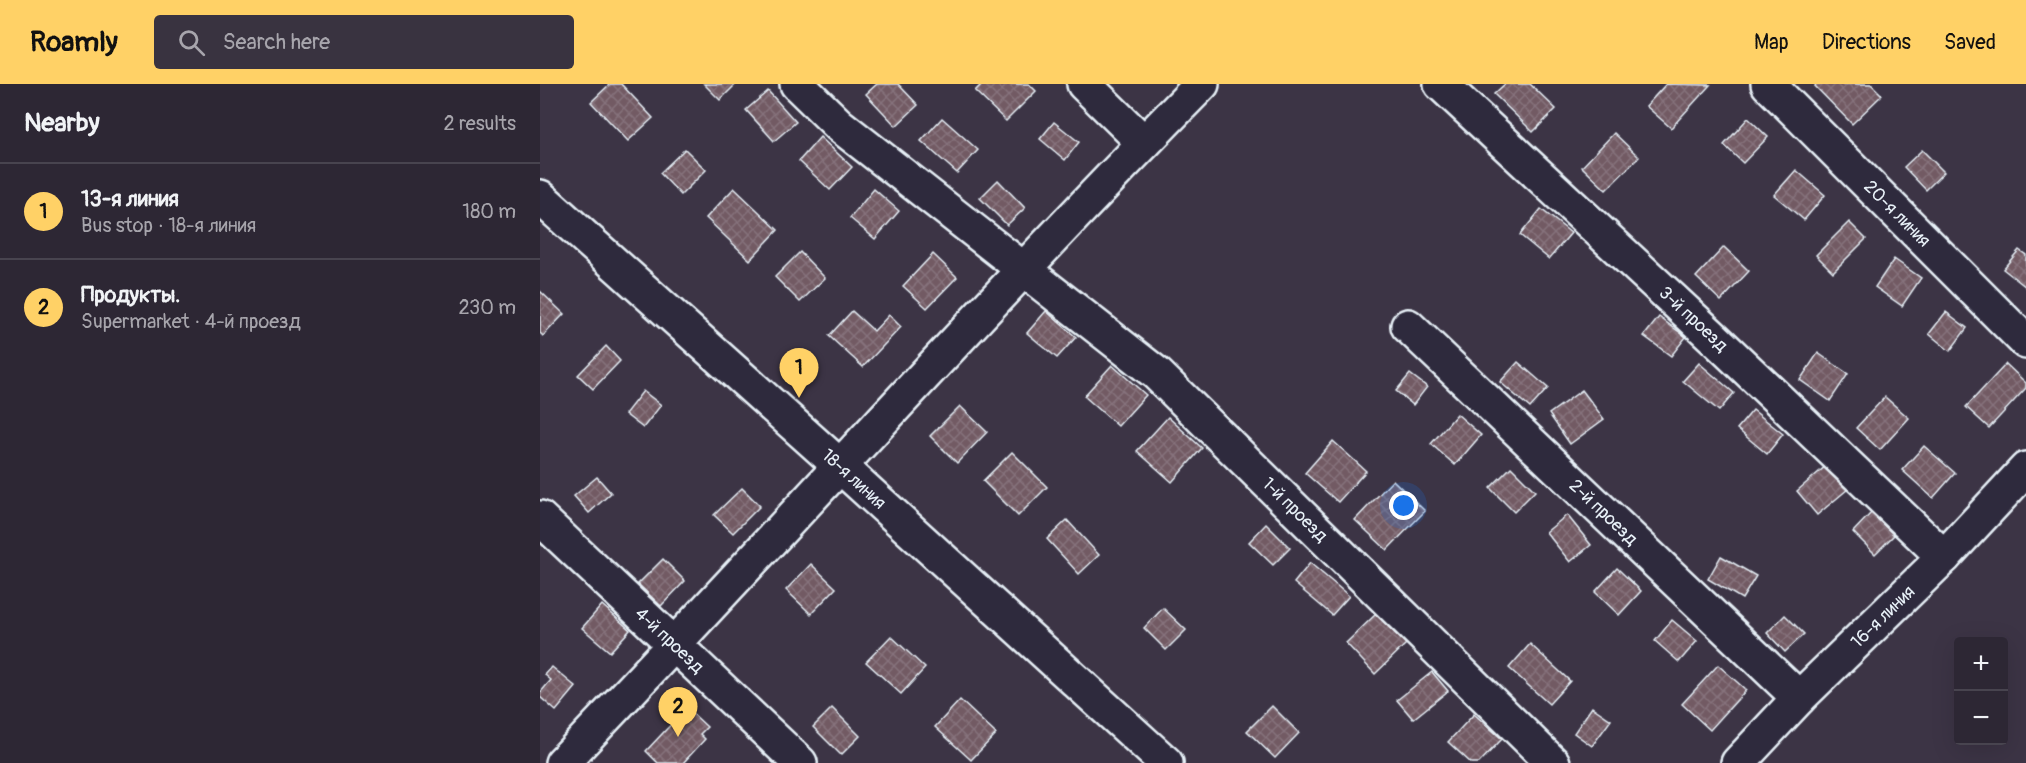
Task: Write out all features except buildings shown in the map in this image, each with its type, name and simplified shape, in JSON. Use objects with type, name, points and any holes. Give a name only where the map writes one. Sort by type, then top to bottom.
[{"type":"street","name":"1-й проезд","points":[[797,84],[839,125],[1156,373],[1553,763]]},
{"type":"street","points":[[1084,84],[1144,143]]},
{"type":"street","points":[[562,763],[1024,270],[1202,84]]},
{"type":"street","name":"3-й проезд","points":[[1441,84],[1712,336],[1944,557]]},
{"type":"street","name":"20-я линия","points":[[1767,84],[2026,342]]},
{"type":"street","name":"18-я линия","points":[[540,197],[840,466],[1160,761]]},
{"type":"street","name":"2-й проезд","points":[[1408,326],[1800,698]]},
{"type":"street","name":"16-я линия","points":[[1738,763],[1800,698],[1944,557],[2026,470]]},
{"type":"street","name":"4-й проезд","points":[[540,518],[800,763]]},
{"type":"place","name":"13-я линия","points":[[799,398]]},
{"type":"place","name":"Продукты.","points":[[678,737]]}]
